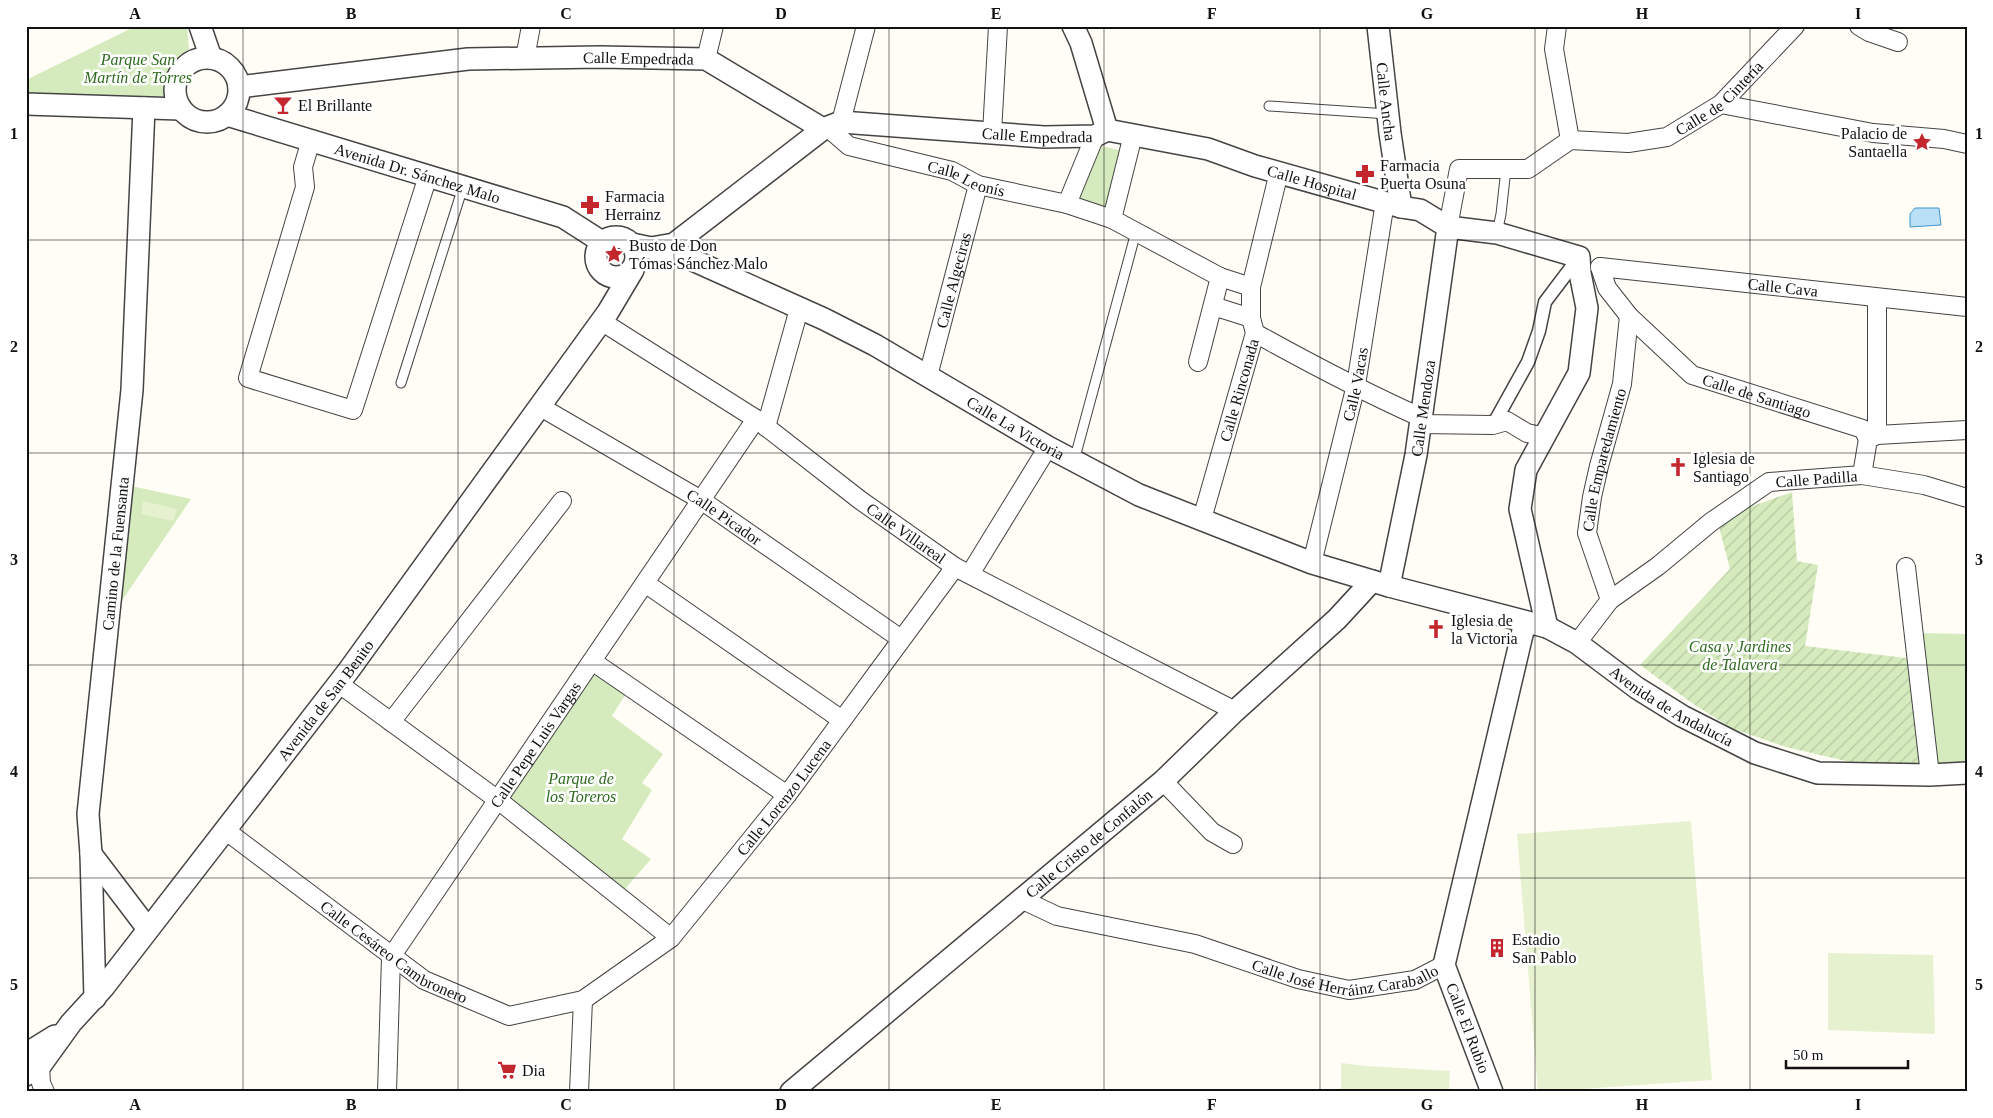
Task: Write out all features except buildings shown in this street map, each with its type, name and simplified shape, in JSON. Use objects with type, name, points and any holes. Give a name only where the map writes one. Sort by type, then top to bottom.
[{"type":"street","points":[[200,26],[211,58]]},
{"type":"street","points":[[525,58],[531,26]]},
{"type":"street","points":[[706,59],[714,26]]},
{"type":"street","points":[[642,246],[632,270],[621,277],[607,275],[598,266],[596,253],[602,242],[614,237],[620,237],[642,246],[674,244],[830,126],[866,26]]},
{"type":"street","points":[[992,133],[998,26]]},
{"type":"street","points":[[1067,204],[1101,133],[1081,42],[1073,26]]},
{"type":"street","name":"Calle Ancha","points":[[1378,26],[1388,114],[1393,204]]},
{"type":"street","points":[[1448,227],[1458,169],[1528,169],[1570,140],[1554,49],[1557,26]]},
{"type":"street","name":"Calle de Cintería","points":[[1570,140],[1628,143],[1667,137],[1721,104],[1795,26]]},
{"type":"street","points":[[1859,26],[1869,32],[1898,42]]},
{"type":"street","name":"Calle Empedrada","points":[[239,86],[468,60],[600,57],[706,59],[830,126],[1044,137],[1101,133]]},
{"type":"street","points":[[200,58],[211,58],[230,68],[236,76],[239,86],[238,97],[234,107],[227,115],[218,120],[208,122],[198,121],[188,116],[181,109],[174,89],[182,69],[190,62],[200,58]]},
{"type":"street","points":[[28,100],[181,109]]},
{"type":"street","points":[[1721,104],[1873,133],[1944,138],[1966,142]]},
{"type":"street","name":"Camino de la Fuensanta","points":[[95,998],[88,814],[132,390],[144,108]]},
{"type":"street","name":"Avenida Dr. Sánchez Malo","points":[[227,115],[563,217],[602,242]]},
{"type":"street","name":"Calle Leonís","points":[[830,126],[849,146],[952,171],[978,185],[1067,204],[1112,219],[1220,277],[1251,287]]},
{"type":"street","name":"Calle Hospital","points":[[1101,133],[1133,135],[1208,149],[1255,166],[1420,210],[1448,227],[1497,233],[1592,261],[1600,268]]},
{"type":"street","points":[[1112,219],[1133,135]]},
{"type":"street","points":[[311,140],[303,166],[305,187],[248,378],[353,410],[428,176]]},
{"type":"street","name":"Calle Rinconada","points":[[1202,519],[1253,325],[1251,287],[1279,172]]},
{"type":"street","name":"Calle Algeciras","points":[[928,376],[978,185]]},
{"type":"street","name":"Calle Vacas","points":[[1312,563],[1356,385],[1393,204]]},
{"type":"street","name":"Calle Mendoza","points":[[1380,584],[1416,455],[1448,227]]},
{"type":"street","name":"Calle La Victoria","points":[[642,246],[677,253],[824,319],[875,345],[1048,448],[1139,495],[1312,563],[1380,584]]},
{"type":"street","points":[[1493,425],[1528,362],[1539,331],[1545,302],[1579,257]]},
{"type":"street","points":[[1547,627],[1520,510],[1526,470],[1579,373],[1587,308],[1579,257]]},
{"type":"street","name":"Calle Cava","points":[[1600,268],[1967,307]]},
{"type":"street","name":"Calle de Santiago","points":[[1600,268],[1606,288],[1629,316],[1692,375],[1863,429],[1872,437]]},
{"type":"street","name":"Avenida de San Benito","points":[[33,1067],[95,998],[338,683],[604,316],[632,270]]},
{"type":"street","points":[[604,316],[607,275]]},
{"type":"street","points":[[1198,362],[1220,277]]},
{"type":"street","name":"Calle Padilla","points":[[1577,643],[1610,600],[1658,566],[1711,522],[1769,482],[1862,475],[1872,437],[1877,298]]},
{"type":"street","points":[[1213,306],[1253,325],[1306,361],[1356,385],[1420,420],[1493,425],[1507,421],[1527,433],[1545,437]]},
{"type":"street","name":"Calle Pepe Luis Vargas","points":[[391,957],[701,500],[761,423],[799,309]]},
{"type":"street","name":"Calle Villareal","points":[[604,316],[761,423],[860,500],[963,570],[1234,711]]},
{"type":"street","name":"Calle Emparedamiento","points":[[1610,600],[1587,533],[1599,466],[1622,384],[1629,316]]},
{"type":"street","name":"Calle Picador","points":[[539,406],[701,500],[902,639]]},
{"type":"street","points":[[1872,437],[1967,430]]},
{"type":"street","name":"Calle Lorenzo Lucena","points":[[583,1000],[671,938],[787,795],[902,639],[963,570],[1048,448]]},
{"type":"street","points":[[1862,475],[1924,485],[1967,498]]},
{"type":"street","points":[[390,722],[562,501]]},
{"type":"street","points":[[1906,566],[1930,775]]},
{"type":"street","points":[[645,583],[842,720]]},
{"type":"street","name":"Avenida de Andalucía","points":[[1380,584],[1547,627],[1577,643],[1638,688],[1682,716],[1755,753],[1818,773],[1930,775],[1967,773]]},
{"type":"street","name":"Calle Cristo de Confalón","points":[[791,1092],[1164,781],[1234,711],[1337,619],[1380,584]]},
{"type":"street","name":"Calle José Herráinz Caraballo","points":[[1023,900],[1057,916],[1195,944],[1298,979],[1349,990],[1416,980],[1444,965],[1525,622]]},
{"type":"street","points":[[592,661],[787,795]]},
{"type":"street","points":[[338,683],[498,800],[671,938]]},
{"type":"street","points":[[1164,781],[1212,832],[1233,844]]},
{"type":"street","name":"Calle Cesáreo Cambronero","points":[[225,830],[424,980],[509,1016],[583,1000]]},
{"type":"street","points":[[91,854],[148,929]]},
{"type":"street","points":[[387,1092],[391,957]]},
{"type":"street","name":"Calle El Rubio","points":[[1444,965],[1492,1092]]},
{"type":"street","points":[[579,1092],[583,1000]]},
{"type":"street","points":[[33,1067],[45,1092]]},
{"type":"street","points":[[33,1067],[58,1092]]},
{"type":"lane","points":[[1269,106],[1388,114]]},
{"type":"lane","points":[[1497,233],[1506,169]]},
{"type":"lane","points":[[402,383],[463,187]]},
{"type":"lane","points":[[1074,462],[1136,232]]},
{"type":"green space","name":"Parque San Martín de Torres","points":[[136,26],[187,26],[190,62],[182,70],[178,79],[176,99],[32,104],[26,92],[26,80]]},
{"type":"green space","points":[[1095,144],[1126,152],[1112,209],[1074,197]]},
{"type":"green space","points":[[122,484],[191,499],[108,621]]},
{"type":"green space","name":"Casa y Jardines de Talavera","points":[[1792,492],[1797,561],[1818,565],[1805,646],[1914,659],[1926,766],[1850,762],[1786,747],[1731,728],[1689,701],[1640,665],[1730,569],[1719,527],[1736,512]]},
{"type":"green space","points":[[143,501],[177,509],[173,521],[141,514]]},
{"type":"green space","points":[[1918,633],[1967,634],[1967,765],[1934,767]]},
{"type":"green space","name":"Parque de los Toreros","points":[[592,661],[630,687],[612,716],[663,754],[642,783],[652,790],[622,839],[651,859],[619,896],[498,800]]},
{"type":"green space","points":[[1691,821],[1712,1080],[1538,1092],[1517,834]]},
{"type":"green space","points":[[1828,953],[1933,955],[1935,1034],[1828,1030]]},
{"type":"green space","points":[[1341,1063],[1450,1071],[1449,1092],[1341,1092]]},
{"type":"water","points":[[1915,208],[1939,208],[1941,225],[1910,227],[1910,214]]},
{"type":"place","name":"El Brillante","points":[[283,105]]},
{"type":"place","name":"Palacio de Santaella","points":[[1922,142]]},
{"type":"place","name":"Farmacia Puerta Osuna","points":[[1365,174]]},
{"type":"place","name":"Farmacia Herrainz","points":[[590,205]]},
{"type":"place","name":"Busto de Don Tómas Sánchez Malo","points":[[614,254]]},
{"type":"place","name":"Iglesia de Santiago","points":[[1678,467]]},
{"type":"place","name":"Iglesia de la Victoria","points":[[1436,629]]},
{"type":"place","name":"Estadio San Pablo","points":[[1497,948]]},
{"type":"place","name":"Dia","points":[[507,1070]]}]
